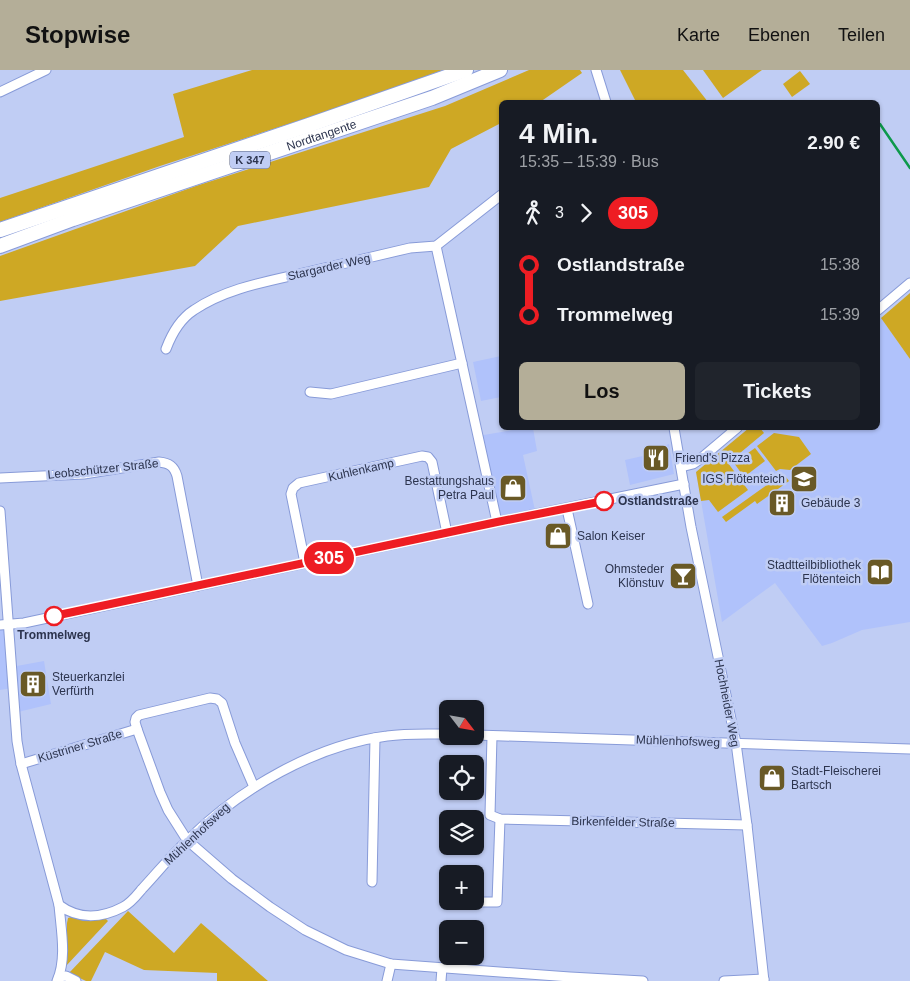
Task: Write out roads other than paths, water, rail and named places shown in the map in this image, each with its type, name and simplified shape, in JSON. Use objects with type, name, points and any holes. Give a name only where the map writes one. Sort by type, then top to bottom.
[{"type":"highway","name":"Nordtangente","points":[[0,230],[466,70]]},
{"type":"highway","name":"Nordtangente","points":[[0,246],[74,219],[432,98],[500,70]]},
{"type":"street","points":[[0,92],[46,70]]},
{"type":"street","points":[[596,70],[605,100]]},
{"type":"street","points":[[497,522],[436,246],[499,197]]},
{"type":"street","name":"Stargarder Weg","points":[[166,349],[171,334],[182,320],[194,310],[236,290],[410,248],[436,246]]},
{"type":"street","points":[[880,308],[910,283]]},
{"type":"street","points":[[310,392],[331,394],[462,363]]},
{"type":"street","name":"Hochheider Weg","points":[[674,430],[711,626],[736,743],[764,980]]},
{"type":"street","points":[[681,467],[688,466],[699,460],[735,430]]},
{"type":"street","name":"Kuhlenkamp","points":[[305,563],[291,494],[293,488],[299,483],[422,456],[432,462],[447,533]]},
{"type":"street","name":"Leobschützer Straße","points":[[0,478],[84,474],[159,462],[171,465],[175,469],[177,476],[198,586]]},
{"type":"street","points":[[4,625],[24,623],[684,484]]},
{"type":"street","points":[[567,509],[588,604]]},
{"type":"street","points":[[0,511],[4,625],[20,764],[59,906],[62,950],[58,979],[66,976],[76,981]]},
{"type":"street","points":[[137,729],[135,722],[139,715],[210,698],[217,699],[222,704],[235,743],[254,787]]},
{"type":"street","name":"Küstriner Straße","points":[[20,764],[137,729],[168,810],[187,840],[240,885],[305,930],[346,950],[391,964],[570,979],[643,981]]},
{"type":"street","name":"Mühlenhofsweg","points":[[59,906],[70,912],[85,916],[108,913],[126,906],[187,840],[229,804],[254,787],[300,763],[337,748],[375,738],[406,734],[439,734]]},
{"type":"street","name":"Mühlenhofsweg","points":[[484,736],[910,749]]},
{"type":"street","points":[[484,902],[497,902],[500,819],[490,815],[492,736]]},
{"type":"street","points":[[372,882],[375,738]]},
{"type":"street","name":"Birkenfelder Straße","points":[[500,819],[747,825]]},
{"type":"street","points":[[387,981],[391,964]]},
{"type":"street","points":[[441,981],[442,968]]},
{"type":"street","points":[[724,981],[764,980]]},
{"type":"waterway","points":[[880,124],[910,168]]},
{"type":"place","name":"Friend's Pizza","points":[[656,458]]},
{"type":"place","name":"IGS Flötenteich","points":[[804,479]]},
{"type":"place","name":"Bestattungshaus Petra Paul","points":[[513,488]]},
{"type":"place","name":"Ostlandstraße","points":[[604,501]]},
{"type":"place","name":"Gebäude 3","points":[[782,503]]},
{"type":"place","name":"Salon Keiser","points":[[558,536]]},
{"type":"place","name":"Stadtteilbibliothek Flötenteich","points":[[880,572]]},
{"type":"place","name":"Ohmsteder Klönstuv","points":[[683,576]]},
{"type":"place","name":"Trommelweg","points":[[54,616]]},
{"type":"place","name":"Steuerkanzlei Verfürth","points":[[33,684]]},
{"type":"place","name":"Stadt-Fleischerei Bartsch","points":[[772,778]]}]
